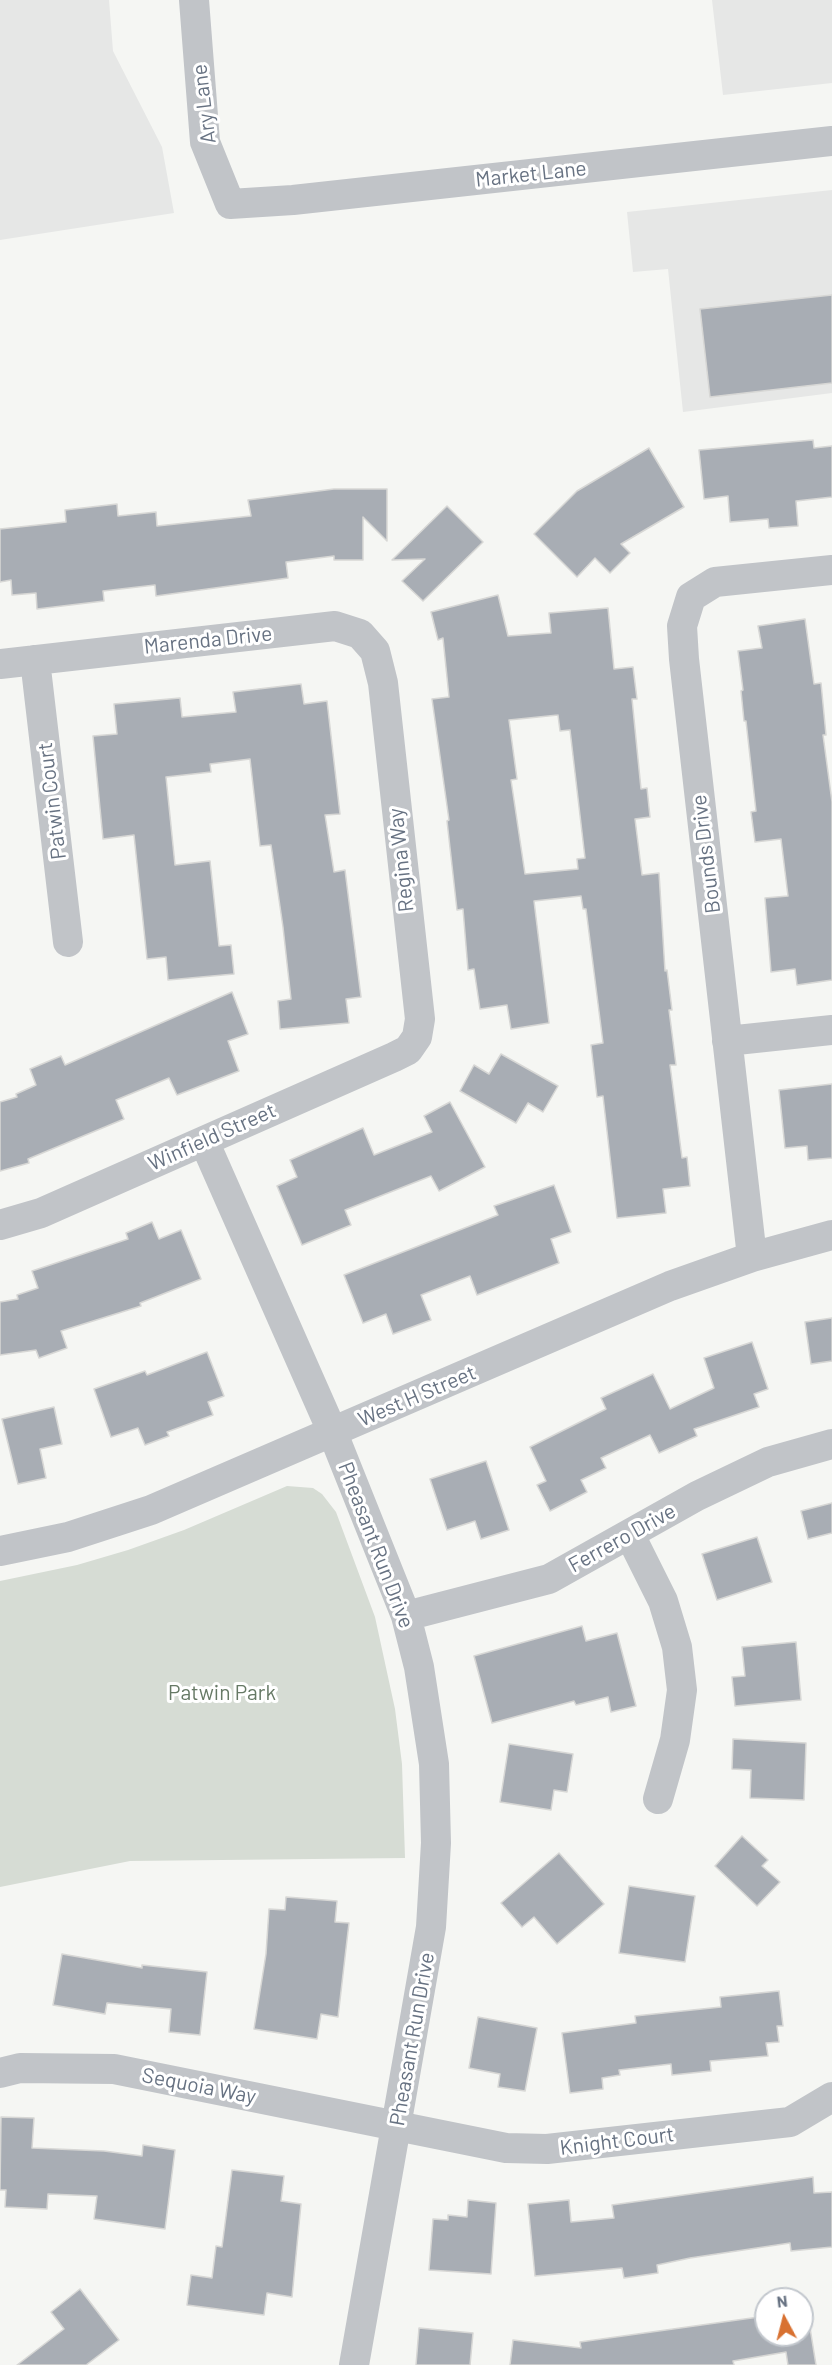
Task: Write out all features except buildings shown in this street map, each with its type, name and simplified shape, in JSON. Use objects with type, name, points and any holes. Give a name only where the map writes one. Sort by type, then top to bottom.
[{"type":"street","name":"Ary Lane","points":[[194,0],[204,142],[230,204]]},
{"type":"street","name":"Market Lane","points":[[230,204],[304,199],[832,141]]},
{"type":"street","name":"Bounds Drive","points":[[752,1257],[685,670],[682,626],[691,597],[715,582],[832,570]]},
{"type":"street","name":"Marenda Drive","points":[[0,664],[335,626],[360,634],[375,651],[383,683]]},
{"type":"street","name":"Patwin Court","points":[[35,660],[68,942]]},
{"type":"street","name":"Regina Way","points":[[383,683],[420,1019],[417,1037]]},
{"type":"street","points":[[727,1041],[832,1030]]},
{"type":"street","name":"Winfield Street","points":[[0,1225],[41,1213],[394,1057],[408,1050],[417,1037]]},
{"type":"street","name":"Pheasant Run Drive","points":[[204,1141],[332,1431],[406,1616],[419,1667],[434,1764],[436,1843],[431,1927],[354,2365]]},
{"type":"street","name":"West H Street","points":[[0,1551],[68,1537],[151,1510],[670,1286],[752,1257],[832,1235]]},
{"type":"street","name":"Ferrero Drive","points":[[406,1616],[549,1579],[697,1496],[768,1462],[832,1444]]},
{"type":"street","points":[[630,1534],[663,1601],[677,1647],[682,1690],[675,1740],[658,1799]]},
{"type":"street","name":"Sequoia Way","points":[[0,2073],[20,2068],[114,2069],[397,2126]]},
{"type":"street","name":"Knight Court","points":[[397,2126],[506,2148],[547,2149],[790,2122],[832,2097]]},
{"type":"shaded area","points":[[0,0],[109,0],[113,51],[162,147],[174,213],[0,240]]},
{"type":"shaded area","points":[[712,0],[832,0],[832,83],[723,95]]},
{"type":"shaded area","points":[[832,190],[832,393],[683,412],[668,269],[633,272],[627,212]]},
{"type":"green space","name":"Patwin Park","points":[[287,1486],[313,1488],[322,1494],[336,1512],[375,1617],[395,1709],[402,1764],[405,1858],[130,1861],[0,1887],[0,1581],[77,1565],[128,1550],[184,1530]]}]
